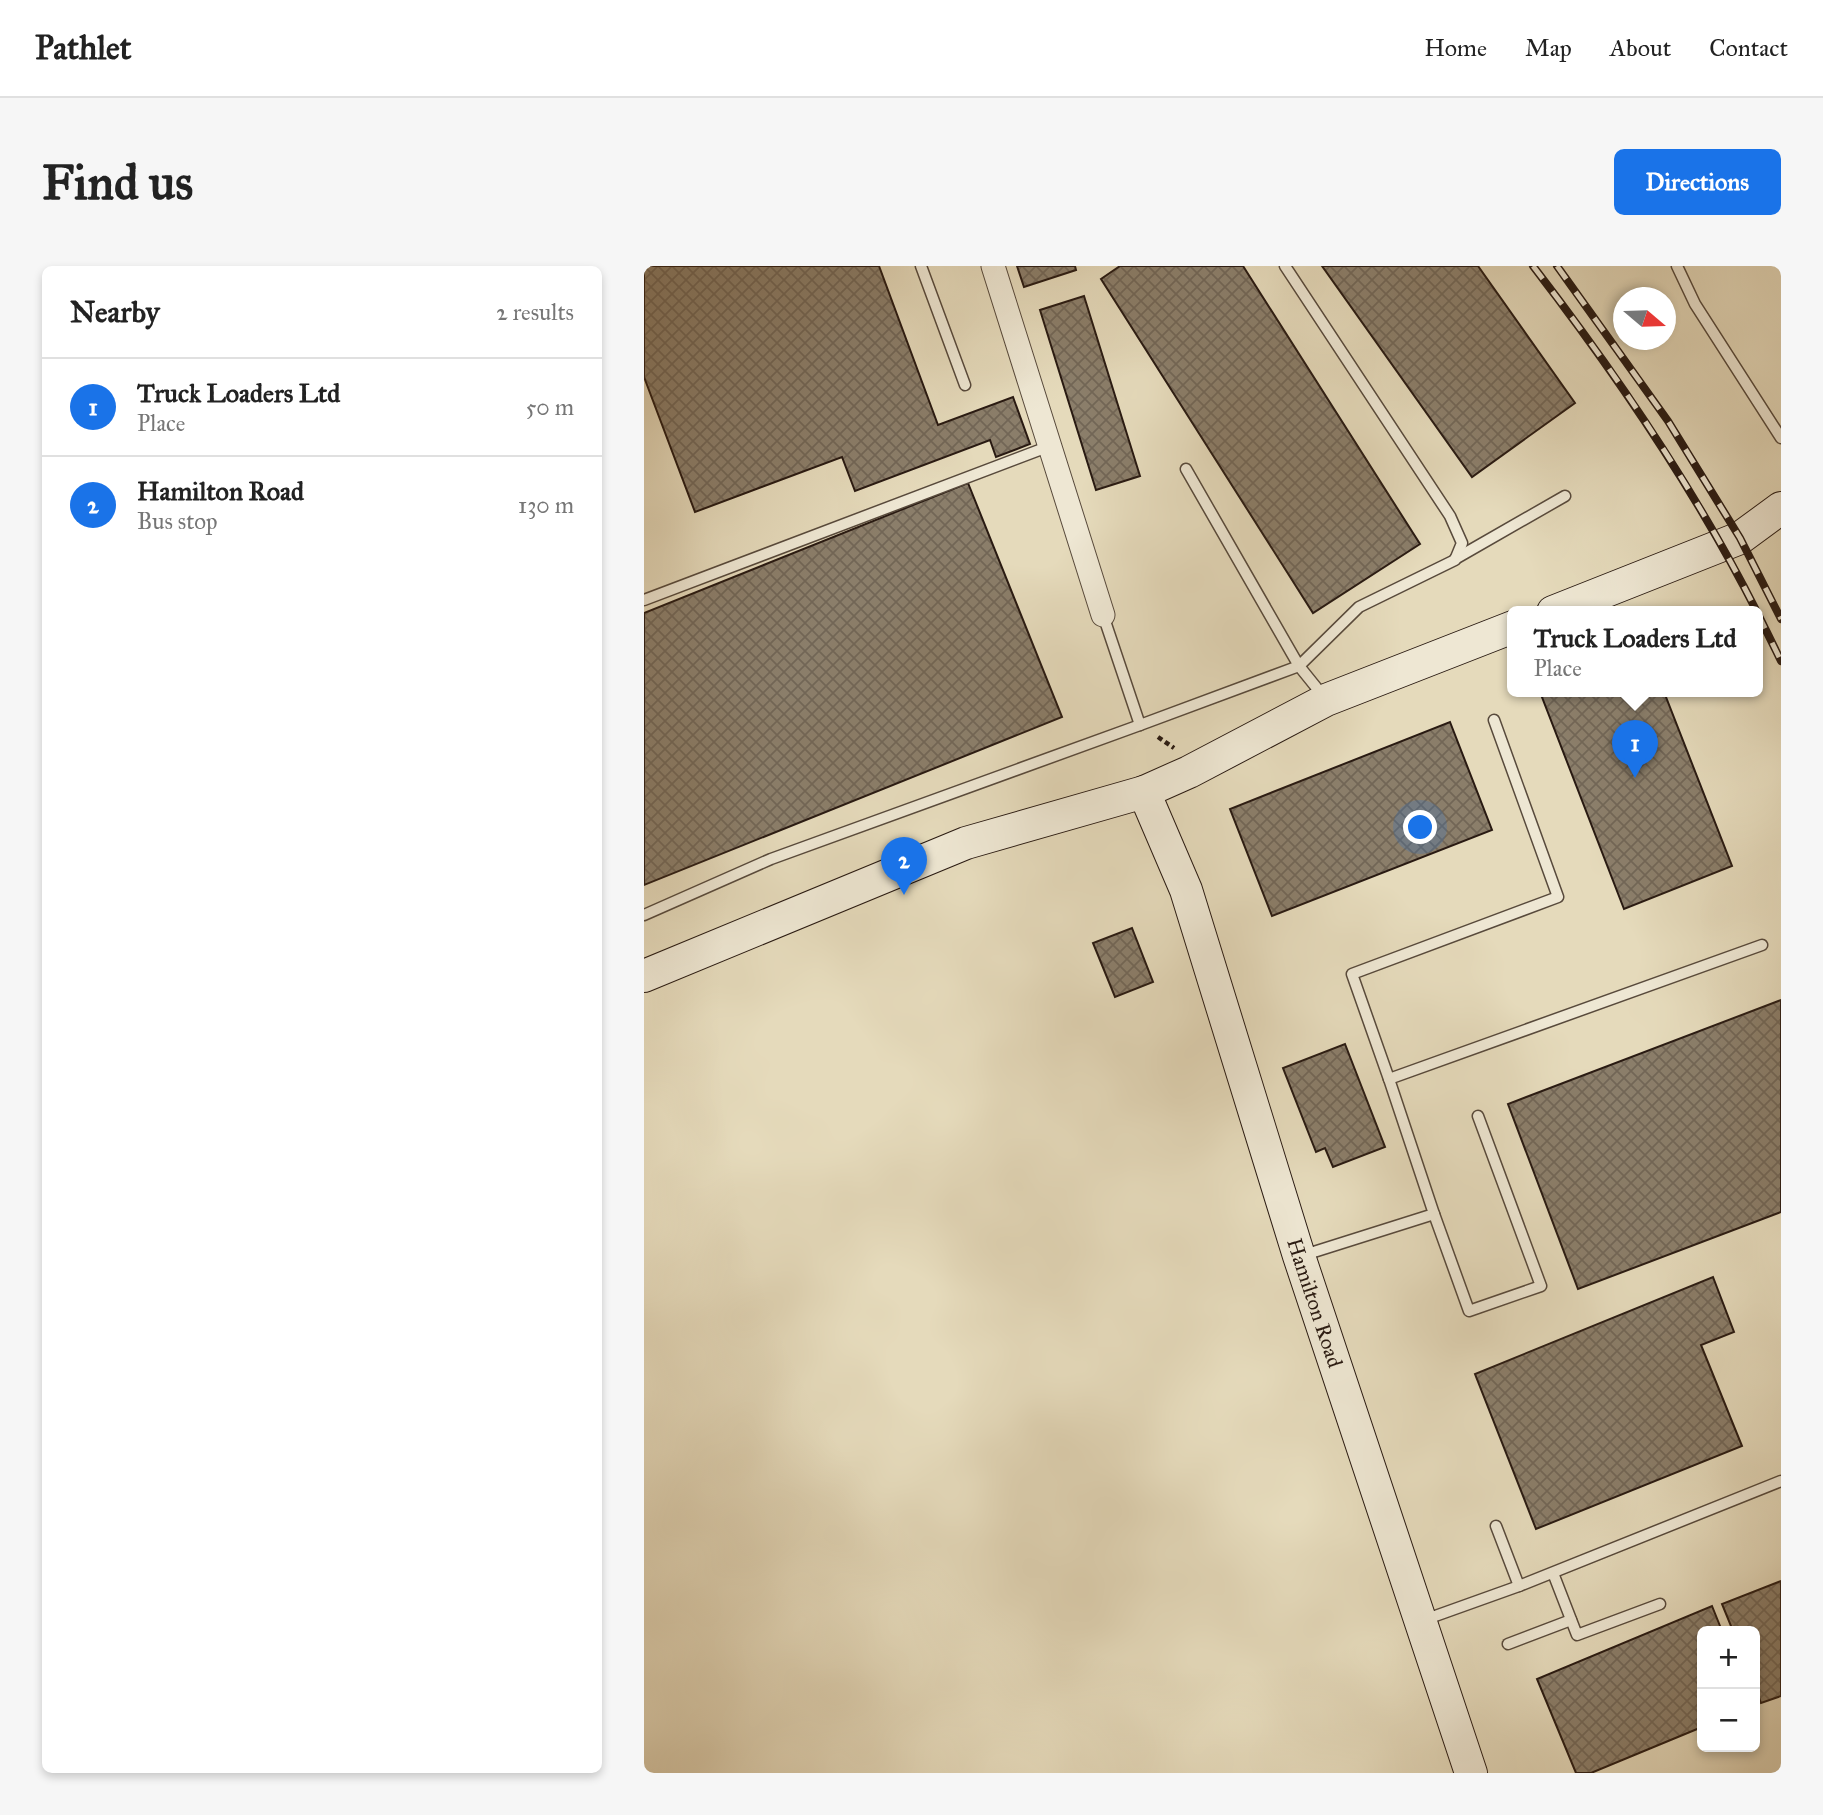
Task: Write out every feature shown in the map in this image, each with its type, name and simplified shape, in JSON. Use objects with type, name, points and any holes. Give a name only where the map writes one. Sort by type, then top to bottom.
[{"type":"main road","points":[[1568,606],[1740,538],[1781,508]]},
{"type":"main road","points":[[644,976],[966,843],[1144,792],[1189,772],[1326,700],[1507,629]]},
{"type":"main road","name":"Hamilton Road","points":[[1144,792],[1186,890],[1299,1256],[1471,1773]]},
{"type":"street","points":[[993,266],[1103,615]]},
{"type":"lane","points":[[921,266],[965,385]]},
{"type":"lane","points":[[1285,266],[1450,516],[1462,543],[1455,560]]},
{"type":"lane","points":[[1681,268],[1695,304],[1781,438]]},
{"type":"lane","points":[[644,600],[1050,446]]},
{"type":"lane","points":[[1185,469],[1298,666],[1326,700]]},
{"type":"lane","points":[[644,915],[771,859],[1298,666],[1359,607],[1455,560],[1565,496]]},
{"type":"lane","points":[[1103,615],[1140,725]]},
{"type":"lane","points":[[1478,1116],[1541,1286],[1469,1311],[1352,975],[1558,897],[1494,720]]},
{"type":"lane","points":[[1389,1079],[1762,945]]},
{"type":"lane","points":[[1299,1256],[1434,1214]]},
{"type":"lane","points":[[1421,1621],[1553,1573],[1781,1481]]},
{"type":"lane","points":[[1496,1526],[1518,1586]]},
{"type":"lane","points":[[1553,1573],[1577,1635],[1660,1604]]},
{"type":"lane","points":[[1508,1644],[1571,1620]]},
{"type":"path","points":[[1140,725],[1175,749],[1189,772]]},
{"type":"building","points":[[644,266],[879,266],[938,425],[1013,397],[1030,444],[996,457],[990,440],[855,491],[842,457],[695,512],[644,377]]},
{"type":"building","points":[[1017,266],[1075,266],[1076,270],[1024,287]]},
{"type":"building","points":[[1120,266],[1243,266],[1420,544],[1313,613],[1101,279]]},
{"type":"building","points":[[1322,266],[1478,266],[1575,403],[1472,477]]},
{"type":"building","points":[[1084,296],[1140,476],[1096,490],[1040,310]]},
{"type":"building","points":[[968,483],[1062,717],[644,885],[644,613]]},
{"type":"building","points":[[1542,697],[1666,697],[1732,866],[1624,909]]},
{"type":"building","points":[[1450,722],[1492,830],[1272,916],[1230,809]]},
{"type":"building","points":[[1132,928],[1153,982],[1115,997],[1093,943]]},
{"type":"building","points":[[1781,1000],[1781,1212],[1578,1289],[1508,1104]]},
{"type":"building","points":[[1345,1044],[1385,1147],[1333,1167],[1325,1148],[1316,1152],[1283,1068]]},
{"type":"building","points":[[1713,1277],[1734,1332],[1701,1345],[1742,1446],[1536,1529],[1475,1374]]},
{"type":"building","points":[[1781,1581],[1781,1696],[1761,1703],[1760,1626],[1731,1626],[1722,1604]]},
{"type":"building","points":[[1712,1606],[1720,1626],[1697,1626],[1697,1729],[1591,1773],[1576,1773],[1537,1679]]},
{"type":"railway","points":[[1533,266],[1595,349],[1681,477],[1754,606]]},
{"type":"railway","points":[[1557,266],[1668,421],[1740,538],[1781,619]]},
{"type":"railway","points":[[1763,624],[1781,661]]},
{"type":"place","name":"Truck Loaders Ltd","points":[[1635,778]]},
{"type":"place","name":"Hamilton Road","points":[[904,895]]}]
